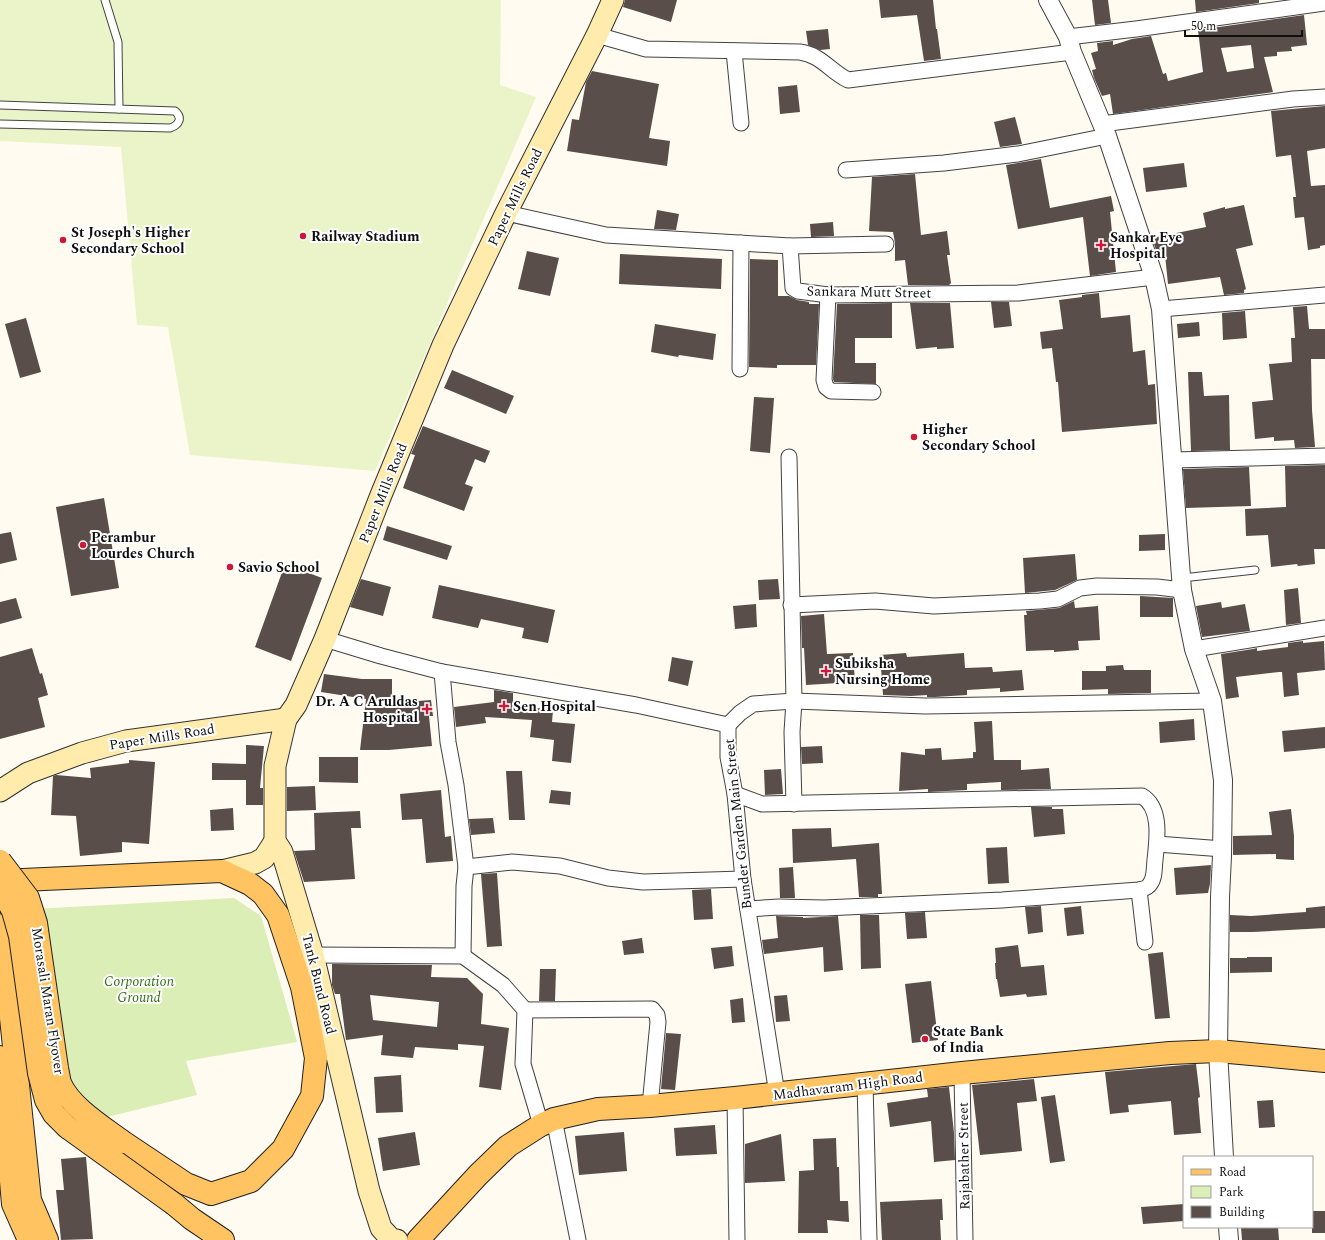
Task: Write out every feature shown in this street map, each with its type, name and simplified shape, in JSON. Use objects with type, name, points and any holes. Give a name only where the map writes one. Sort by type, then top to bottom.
[{"type":"main road","name":"Paper Mills Road","points":[[0,791],[28,773],[82,753],[126,741],[286,719],[296,705],[325,639],[381,495],[443,345],[506,213],[597,35],[613,0]]},
{"type":"main road","name":"Tank Bund Road","points":[[286,719],[275,766],[275,841],[282,852],[313,955],[369,1191],[381,1228],[391,1239],[397,1240]]},
{"type":"main road","points":[[1,877],[41,879],[222,871],[255,863],[264,858],[275,841]]},
{"type":"main road","name":"Morasali Maran Flyover","points":[[1,877],[28,898],[36,924],[57,1068],[61,1084],[69,1098],[83,1111],[123,1142],[186,1184],[211,1194],[251,1181],[283,1149],[312,1096],[316,1058],[302,987],[278,915],[263,894],[250,884],[222,871]]},
{"type":"main road","name":"Morasali Maran Flyover","points":[[1,877],[20,936],[39,1073],[46,1100],[54,1114],[67,1127],[223,1240]]},
{"type":"main road","points":[[41,879],[22,897],[11,917],[4,951],[30,1200],[47,1240]]},
{"type":"main road","name":"Madhavaram High Road","points":[[418,1240],[478,1175],[508,1146],[547,1122],[598,1109],[650,1106],[777,1094],[866,1083],[1170,1053],[1218,1052],[1325,1061]]},
{"type":"main road","points":[[0,1057],[13,1204],[29,1240]]},
{"type":"street","points":[[1048,0],[1070,45],[1104,130],[1154,277],[1162,309],[1182,584],[1194,649],[1212,701],[1223,780],[1223,849],[1220,897],[1218,1052],[1224,1156]]},
{"type":"street","points":[[597,35],[646,49],[810,53],[840,76],[848,80],[1070,45],[1136,29],[1278,4],[1325,3]]},
{"type":"street","points":[[734,51],[741,123]]},
{"type":"street","points":[[846,170],[944,163],[1018,154],[1104,130],[1293,99],[1325,97]]},
{"type":"street","points":[[506,213],[606,235],[790,246],[886,244]]},
{"type":"street","points":[[740,369],[741,243]]},
{"type":"street","name":"Sankara Mutt Street","points":[[790,246],[793,288],[798,291],[828,295],[1018,293],[1154,277]]},
{"type":"street","points":[[828,295],[824,380],[826,387],[831,391],[873,392]]},
{"type":"street","points":[[1162,309],[1325,295]]},
{"type":"street","points":[[1173,460],[1325,456]]},
{"type":"street","points":[[789,457],[794,700],[792,732],[794,804]]},
{"type":"street","points":[[791,605],[875,601],[934,606],[1040,601],[1058,599],[1080,588],[1097,586],[1157,587],[1182,584]]},
{"type":"street","points":[[1194,649],[1325,628]]},
{"type":"street","name":"Bunder Garden Main Street","points":[[325,639],[442,672],[636,705],[728,725],[728,757],[735,794],[743,879],[777,1094]]},
{"type":"street","points":[[442,672],[448,742],[456,785],[466,866],[464,886],[463,956]]},
{"type":"street","points":[[728,725],[740,713],[753,704],[794,700],[925,706],[1212,701]]},
{"type":"street","points":[[735,794],[762,804],[1142,796],[1147,800],[1156,822],[1157,844],[1154,878],[1150,885],[1140,890],[995,900],[824,908],[779,906],[748,910]]},
{"type":"street","points":[[1157,844],[1223,849]]},
{"type":"street","points":[[466,866],[512,862],[560,866],[608,878],[649,882],[743,879]]},
{"type":"street","points":[[1140,890],[1145,942]]},
{"type":"street","points":[[313,955],[463,956],[503,985],[525,1010],[523,1064],[547,1122],[578,1240]]},
{"type":"street","points":[[525,1010],[652,1009],[657,1015],[658,1022],[650,1106]]},
{"type":"street","name":"Rajabather Street","points":[[962,1073],[965,1240]]},
{"type":"street","points":[[866,1083],[869,1240]]},
{"type":"street","points":[[734,1098],[737,1240]]},
{"type":"street","points":[[1228,1228],[1229,1240]]},
{"type":"lane","points":[[105,0],[118,42],[119,109]]},
{"type":"lane","points":[[0,105],[175,111],[178,114],[179,123],[170,128],[0,124]]},
{"type":"lane","points":[[1182,584],[1255,570]]},
{"type":"green space","name":"Railway Stadium","points":[[0,0],[501,0],[500,85],[536,97],[375,471],[190,455],[168,327],[137,325],[121,147],[0,141]]},
{"type":"green space","name":"Corporation Ground","points":[[234,898],[261,916],[297,1042],[186,1061],[197,1095],[99,1119],[72,1085],[62,1054],[34,909]]},
{"type":"building","points":[[625,0],[677,0],[671,22],[623,7]]},
{"type":"building","points":[[879,0],[933,0],[941,59],[924,61],[917,15],[881,18]]},
{"type":"building","points":[[1092,0],[1108,0],[1111,23],[1095,25]]},
{"type":"building","points":[[1195,0],[1259,0],[1259,3],[1196,12]]},
{"type":"building","points":[[1304,15],[1307,45],[1291,47],[1292,51],[1277,52],[1277,56],[1264,57],[1273,92],[1113,114],[1110,94],[1102,96],[1092,70],[1096,69],[1091,53],[1098,51],[1097,43],[1113,41],[1113,45],[1132,39],[1151,36],[1163,74],[1166,73],[1168,81],[1203,72],[1198,30]],"holes":[[[1251,45],[1254,68],[1227,72],[1221,48]]]},
{"type":"building","points":[[828,29],[830,49],[820,50],[808,45],[806,31]]},
{"type":"building","points":[[592,71],[659,84],[649,138],[670,141],[667,166],[567,151],[572,119],[579,120],[586,82]]},
{"type":"building","points":[[797,85],[800,112],[780,114],[778,87]]},
{"type":"building","points":[[1325,106],[1325,148],[1307,151],[1311,186],[1325,185],[1325,245],[1320,246],[1320,248],[1308,250],[1304,217],[1295,218],[1293,197],[1296,197],[1291,155],[1276,157],[1271,111]]},
{"type":"building","points":[[1015,117],[1022,144],[1000,147],[994,122]]},
{"type":"building","points":[[1041,159],[1050,208],[1111,196],[1114,211],[1110,212],[1116,272],[1090,276],[1083,217],[1018,229],[1006,165]]},
{"type":"building","points":[[1184,163],[1187,187],[1146,192],[1143,168]]},
{"type":"building","points":[[915,174],[921,235],[947,231],[950,255],[947,255],[951,283],[949,285],[908,285],[905,260],[895,261],[895,243],[893,232],[869,231],[872,177]]},
{"type":"building","points":[[1244,205],[1253,245],[1236,249],[1246,289],[1244,290],[1244,293],[1224,295],[1220,277],[1168,284],[1165,255],[1158,256],[1152,238],[1206,227],[1203,213],[1225,207],[1225,209]]},
{"type":"building","points":[[657,210],[679,214],[676,230],[654,229]]},
{"type":"building","points":[[833,222],[834,236],[811,237],[810,224]]},
{"type":"building","points":[[527,251],[559,258],[550,296],[518,289]]},
{"type":"building","points":[[620,254],[722,259],[721,289],[619,284]]},
{"type":"building","points":[[750,259],[778,260],[778,296],[789,296],[797,300],[809,302],[809,304],[819,304],[816,365],[777,365],[777,368],[749,367]]},
{"type":"building","points":[[1099,293],[1101,318],[1130,315],[1133,352],[1145,350],[1148,385],[1155,384],[1157,424],[1062,432],[1058,382],[1056,382],[1052,348],[1042,349],[1040,332],[1063,329],[1059,300]]},
{"type":"building","points":[[991,302],[1009,302],[1012,326],[994,328]]},
{"type":"building","points":[[892,303],[892,338],[855,338],[855,363],[876,363],[876,384],[834,382],[837,304]]},
{"type":"building","points":[[910,303],[950,303],[954,348],[937,349],[937,347],[916,349]]},
{"type":"building","points":[[1307,306],[1309,329],[1325,329],[1325,359],[1311,359],[1312,410],[1315,447],[1295,448],[1294,440],[1274,441],[1274,437],[1255,439],[1252,402],[1273,400],[1269,364],[1292,362],[1291,338],[1295,338],[1293,307]]},
{"type":"building","points":[[1245,311],[1247,338],[1223,340],[1222,313]]},
{"type":"building","points":[[26,318],[41,372],[20,378],[5,324]]},
{"type":"building","points":[[1199,322],[1200,336],[1178,338],[1177,324]]},
{"type":"building","points":[[655,324],[716,334],[713,360],[679,355],[678,357],[651,352]]},
{"type":"building","points":[[452,370],[514,396],[506,414],[444,388]]},
{"type":"building","points":[[1188,372],[1202,372],[1204,396],[1229,395],[1230,450],[1191,451]]},
{"type":"building","points":[[754,397],[774,398],[770,453],[750,451]]},
{"type":"building","points":[[423,426],[490,451],[485,463],[475,459],[465,484],[473,487],[464,511],[403,488],[415,455],[411,454]]},
{"type":"building","points":[[1325,465],[1325,549],[1314,549],[1315,564],[1298,566],[1297,564],[1271,567],[1268,535],[1246,536],[1245,509],[1286,507],[1285,466]]},
{"type":"building","points":[[1249,467],[1251,506],[1186,508],[1183,469]]},
{"type":"building","points":[[104,498],[119,588],[71,596],[56,507]]},
{"type":"building","points":[[387,526],[452,546],[447,560],[383,540]]},
{"type":"building","points":[[11,532],[17,560],[0,564],[0,534]]},
{"type":"building","points":[[1165,534],[1165,550],[1139,551],[1139,535]]},
{"type":"building","points":[[1075,554],[1077,580],[1055,590],[1025,593],[1023,558]]},
{"type":"building","points":[[285,564],[322,578],[291,661],[255,647]]},
{"type":"building","points":[[361,579],[391,587],[383,616],[350,607]]},
{"type":"building","points":[[778,579],[780,599],[759,600],[758,580]]},
{"type":"building","points":[[439,585],[555,610],[548,643],[522,638],[524,628],[481,619],[478,628],[432,618]]},
{"type":"building","points":[[1298,588],[1301,623],[1286,625],[1284,590]]},
{"type":"building","points":[[1140,596],[1173,598],[1173,617],[1140,617]]},
{"type":"building","points":[[16,598],[22,618],[0,624],[0,602]]},
{"type":"building","points":[[1074,601],[1075,608],[1098,606],[1100,640],[1078,641],[1079,650],[1054,652],[1054,650],[1026,651],[1024,615],[1027,615],[1026,611],[1059,608]]},
{"type":"building","points":[[1221,602],[1222,608],[1245,604],[1250,631],[1202,637],[1196,606]]},
{"type":"building","points":[[756,604],[757,627],[735,629],[733,606]]},
{"type":"building","points":[[824,614],[827,654],[853,653],[855,682],[806,685],[804,648],[802,648],[801,616]]},
{"type":"building","points":[[1303,641],[1303,643],[1324,641],[1325,670],[1297,673],[1299,695],[1284,697],[1282,672],[1279,672],[1236,677],[1239,697],[1226,699],[1221,654],[1257,648],[1257,651],[1288,647],[1288,643]]},
{"type":"building","points":[[32,648],[40,674],[42,673],[48,695],[38,698],[45,727],[0,739],[0,657]]},
{"type":"building","points":[[906,653],[907,657],[964,653],[965,668],[992,667],[993,672],[1022,670],[1024,690],[1000,692],[1000,688],[967,690],[967,695],[935,697],[927,697],[927,695],[883,695],[880,655]]},
{"type":"building","points":[[672,657],[693,661],[688,686],[668,681]]},
{"type":"building","points":[[1123,665],[1124,670],[1151,670],[1151,693],[1108,694],[1108,689],[1082,690],[1082,671],[1106,671],[1106,666]]},
{"type":"building","points":[[324,674],[362,679],[392,679],[392,703],[431,700],[433,716],[429,716],[432,746],[389,750],[360,750],[366,699],[321,692]]},
{"type":"building","points":[[494,690],[513,693],[513,705],[553,710],[552,722],[575,724],[571,763],[552,761],[554,740],[530,737],[532,720],[485,717],[486,723],[456,727],[454,707],[494,702]]},
{"type":"building","points":[[1194,719],[1195,740],[1160,743],[1159,722]]},
{"type":"building","points":[[992,721],[994,760],[1021,760],[1021,770],[1049,768],[1051,789],[1001,790],[1001,782],[967,784],[967,790],[928,792],[928,789],[899,791],[901,752],[925,755],[925,749],[941,748],[942,760],[973,758],[973,752],[976,752],[974,722]]},
{"type":"building","points":[[1325,727],[1325,748],[1284,752],[1282,731]]},
{"type":"building","points":[[246,745],[264,746],[260,788],[263,788],[263,805],[246,805],[246,780],[212,780],[212,763],[246,764]]},
{"type":"building","points":[[822,746],[823,763],[802,764],[801,747]]},
{"type":"building","points":[[319,757],[358,757],[358,783],[319,782]]},
{"type":"building","points":[[129,760],[155,762],[149,844],[122,842],[122,852],[80,856],[76,816],[51,815],[53,776],[91,778],[90,768],[129,763]]},
{"type":"building","points":[[781,769],[783,794],[765,795],[764,770]]},
{"type":"building","points":[[506,771],[522,771],[525,820],[509,820]]},
{"type":"building","points":[[315,786],[316,810],[287,811],[287,787]]},
{"type":"building","points":[[441,790],[445,837],[451,836],[453,861],[426,863],[422,819],[402,820],[400,794]]},
{"type":"building","points":[[551,790],[571,792],[570,805],[549,803]]},
{"type":"building","points":[[1031,807],[1052,807],[1052,809],[1063,809],[1065,834],[1034,837]]},
{"type":"building","points":[[233,808],[234,830],[211,831],[210,810]]},
{"type":"building","points":[[1291,809],[1294,836],[1294,860],[1276,859],[1276,854],[1233,855],[1233,836],[1272,835],[1269,812]]},
{"type":"building","points":[[360,811],[361,828],[351,828],[355,879],[304,882],[294,851],[315,850],[314,813]]},
{"type":"building","points":[[493,818],[495,833],[471,835],[469,819]]},
{"type":"building","points":[[831,828],[832,847],[879,843],[882,894],[878,894],[878,897],[859,897],[856,859],[793,863],[792,829]]},
{"type":"building","points":[[1007,847],[1009,883],[988,884],[986,848]]},
{"type":"building","points":[[1211,865],[1208,893],[1176,895],[1174,868]]},
{"type":"building","points":[[793,867],[795,898],[780,898],[779,868]]},
{"type":"building","points":[[497,873],[502,946],[487,947],[481,874]]},
{"type":"building","points":[[711,889],[713,919],[694,920],[692,890]]},
{"type":"building","points":[[1041,906],[1043,932],[1028,934],[1025,907]]},
{"type":"building","points":[[1081,906],[1084,934],[1067,936],[1064,908]]},
{"type":"building","points":[[1325,906],[1325,928],[1230,932],[1230,915],[1251,916],[1306,912],[1306,908]]},
{"type":"building","points":[[925,912],[927,938],[907,939],[905,913]]},
{"type":"building","points":[[860,915],[879,915],[881,968],[861,969]]},
{"type":"building","points":[[776,916],[803,918],[838,916],[843,970],[824,972],[823,947],[764,954],[762,940],[778,938]]},
{"type":"building","points":[[642,938],[644,953],[624,955],[622,941]]},
{"type":"building","points":[[1018,945],[1021,967],[1044,965],[1047,995],[1027,997],[1026,994],[1000,997],[996,979],[995,948]]},
{"type":"building","points":[[732,946],[734,966],[714,969],[711,948]]},
{"type":"building","points":[[1163,952],[1170,1018],[1155,1019],[1148,954]]},
{"type":"building","points":[[1272,957],[1272,972],[1230,973],[1230,958]]},
{"type":"building","points":[[332,964],[432,965],[431,977],[467,978],[483,994],[481,1024],[509,1028],[501,1090],[479,1087],[484,1046],[458,1044],[458,1050],[415,1047],[413,1058],[381,1055],[383,1035],[346,1040],[340,994],[335,994],[332,985]],"holes":[[[370,995],[439,1002],[437,1027],[373,1020]]]},
{"type":"building","points":[[540,969],[556,969],[555,1001],[539,1001]]},
{"type":"building","points":[[931,981],[938,1040],[912,1043],[905,984]]},
{"type":"building","points":[[787,995],[790,1021],[776,1022],[774,996]]},
{"type":"building","points":[[743,998],[745,1022],[732,1023],[730,1000]]},
{"type":"building","points":[[666,1033],[681,1034],[675,1090],[661,1089]]},
{"type":"building","points":[[1196,1064],[1200,1097],[1198,1098],[1201,1133],[1174,1135],[1171,1101],[1128,1105],[1129,1112],[1110,1114],[1105,1072]]},
{"type":"building","points":[[401,1075],[403,1112],[376,1113],[374,1077]]},
{"type":"building","points":[[1034,1079],[1037,1101],[1017,1103],[1022,1151],[980,1155],[972,1085]]},
{"type":"building","points":[[949,1087],[954,1133],[955,1160],[934,1162],[931,1121],[890,1127],[887,1103],[928,1097],[927,1089]]},
{"type":"building","points":[[1055,1095],[1065,1161],[1050,1163],[1041,1097]]},
{"type":"building","points":[[1273,1100],[1275,1127],[1259,1128],[1257,1101]]},
{"type":"building","points":[[715,1125],[717,1154],[676,1156],[674,1128]]},
{"type":"building","points":[[415,1132],[420,1165],[383,1171],[378,1138]]},
{"type":"building","points":[[624,1132],[627,1171],[579,1175],[575,1136]]},
{"type":"building","points":[[781,1134],[785,1181],[745,1183],[745,1144]]},
{"type":"building","points":[[836,1138],[840,1201],[848,1201],[849,1222],[827,1220],[828,1233],[798,1233],[799,1171],[814,1170],[813,1139]]},
{"type":"building","points":[[86,1157],[93,1239],[61,1240],[56,1190],[64,1190],[61,1159]]},
{"type":"building","points":[[942,1199],[943,1220],[940,1220],[941,1240],[882,1240],[880,1202]]},
{"type":"building","points":[[1183,1204],[1183,1221],[1143,1224],[1141,1207]]},
{"type":"building","points":[[1313,1211],[1325,1211],[1325,1233],[1312,1233]]},
{"type":"building","points":[[1241,1228],[1278,1228],[1279,1240],[1242,1240]]},
{"type":"place","name":"Railway Stadium","points":[[303,236]]},
{"type":"place","name":"St Joseph's Higher Secondary School","points":[[63,240]]},
{"type":"place","name":"Sankar Eye Hospital","points":[[1101,245]]},
{"type":"place","name":"Higher Secondary School","points":[[914,437]]},
{"type":"place","name":"Perambur Lourdes Church","points":[[83,545]]},
{"type":"place","name":"Savio School","points":[[230,567]]},
{"type":"place","name":"Subiksha Nursing Home","points":[[826,671]]},
{"type":"place","name":"Sen Hospital","points":[[504,706]]},
{"type":"place","name":"Dr. A C Aruldas Hospital","points":[[427,709]]},
{"type":"place","name":"State Bank of India","points":[[925,1039]]}]
